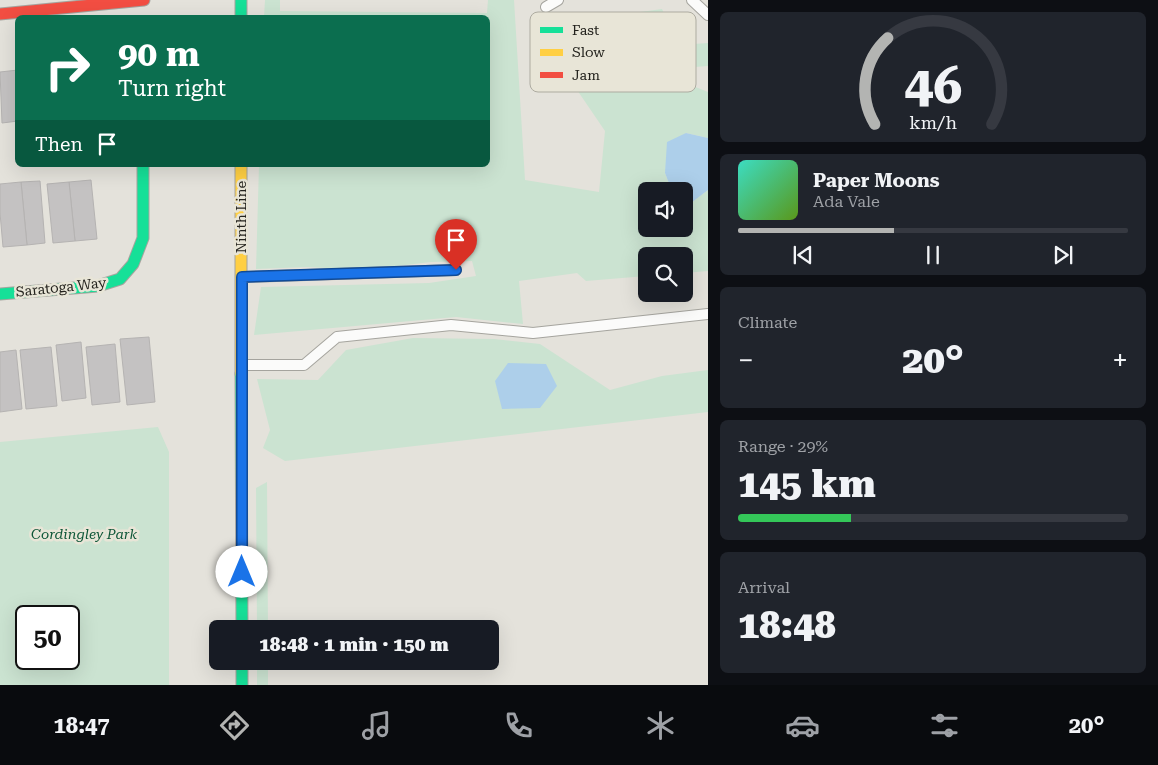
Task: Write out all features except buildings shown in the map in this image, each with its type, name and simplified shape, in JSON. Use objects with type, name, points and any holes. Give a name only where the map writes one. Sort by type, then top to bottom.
[{"type":"main road","points":[[241,0],[241,15]]},
{"type":"main road","points":[[0,14],[144,1]]},
{"type":"main road","name":"Saratoga Way","points":[[0,294],[98,286],[120,279],[134,264],[143,238],[143,167]]},
{"type":"main road","name":"Ninth Line","points":[[241,167],[242,620]]},
{"type":"main road","points":[[242,670],[242,685]]},
{"type":"lane","points":[[546,7],[558,0]]},
{"type":"lane","points":[[692,0],[708,15]]},
{"type":"lane","points":[[242,277],[456,270]]},
{"type":"lane","points":[[242,365],[304,366],[336,336],[451,325],[533,333],[708,314]]},
{"type":"green space","points":[[265,0],[280,0],[280,11],[487,13],[488,0],[514,0],[525,180],[599,192],[605,131],[578,92],[696,92],[696,87],[708,92],[708,138],[686,133],[665,173],[668,182],[638,182],[638,237],[693,237],[693,201],[708,190],[708,271],[693,272],[693,247],[638,247],[638,277],[586,281],[577,273],[519,281],[523,324],[456,317],[254,335],[261,287],[429,283],[476,276],[472,261],[431,262],[363,270],[308,267],[256,269],[259,167],[490,167],[490,15],[264,15]]},
{"type":"green space","points":[[662,9],[663,12],[640,12]]},
{"type":"green space","points":[[708,43],[708,66],[696,67],[696,44]]},
{"type":"green space","points":[[413,338],[494,339],[540,344],[610,390],[662,376],[708,370],[708,412],[285,461],[263,448],[270,430],[257,379],[318,380],[346,350]]},
{"type":"green space","name":"Cordingley Park","points":[[158,427],[169,452],[169,685],[0,685],[0,442]]},
{"type":"green space","points":[[267,482],[268,620],[257,620],[256,488]]},
{"type":"green space","points":[[257,670],[268,670],[268,685],[257,685]]},
{"type":"water","points":[[686,133],[708,138],[708,190],[693,201],[693,182],[668,182],[665,173],[667,142]]},
{"type":"water","points":[[508,363],[546,364],[557,386],[540,408],[502,409],[495,381]]},
{"type":"traffic: fast","points":[[241,0],[241,15]]},
{"type":"traffic: fast","points":[[0,294],[98,286],[120,279],[133,264],[143,238],[143,167]]},
{"type":"traffic: fast","points":[[241,374],[242,620]]},
{"type":"traffic: fast","points":[[242,670],[242,685]]},
{"type":"traffic: slow","points":[[241,167],[241,374]]},
{"type":"traffic: jam","points":[[0,14],[144,0]]},
{"type":"route","points":[[242,572],[242,277],[456,270]]}]
